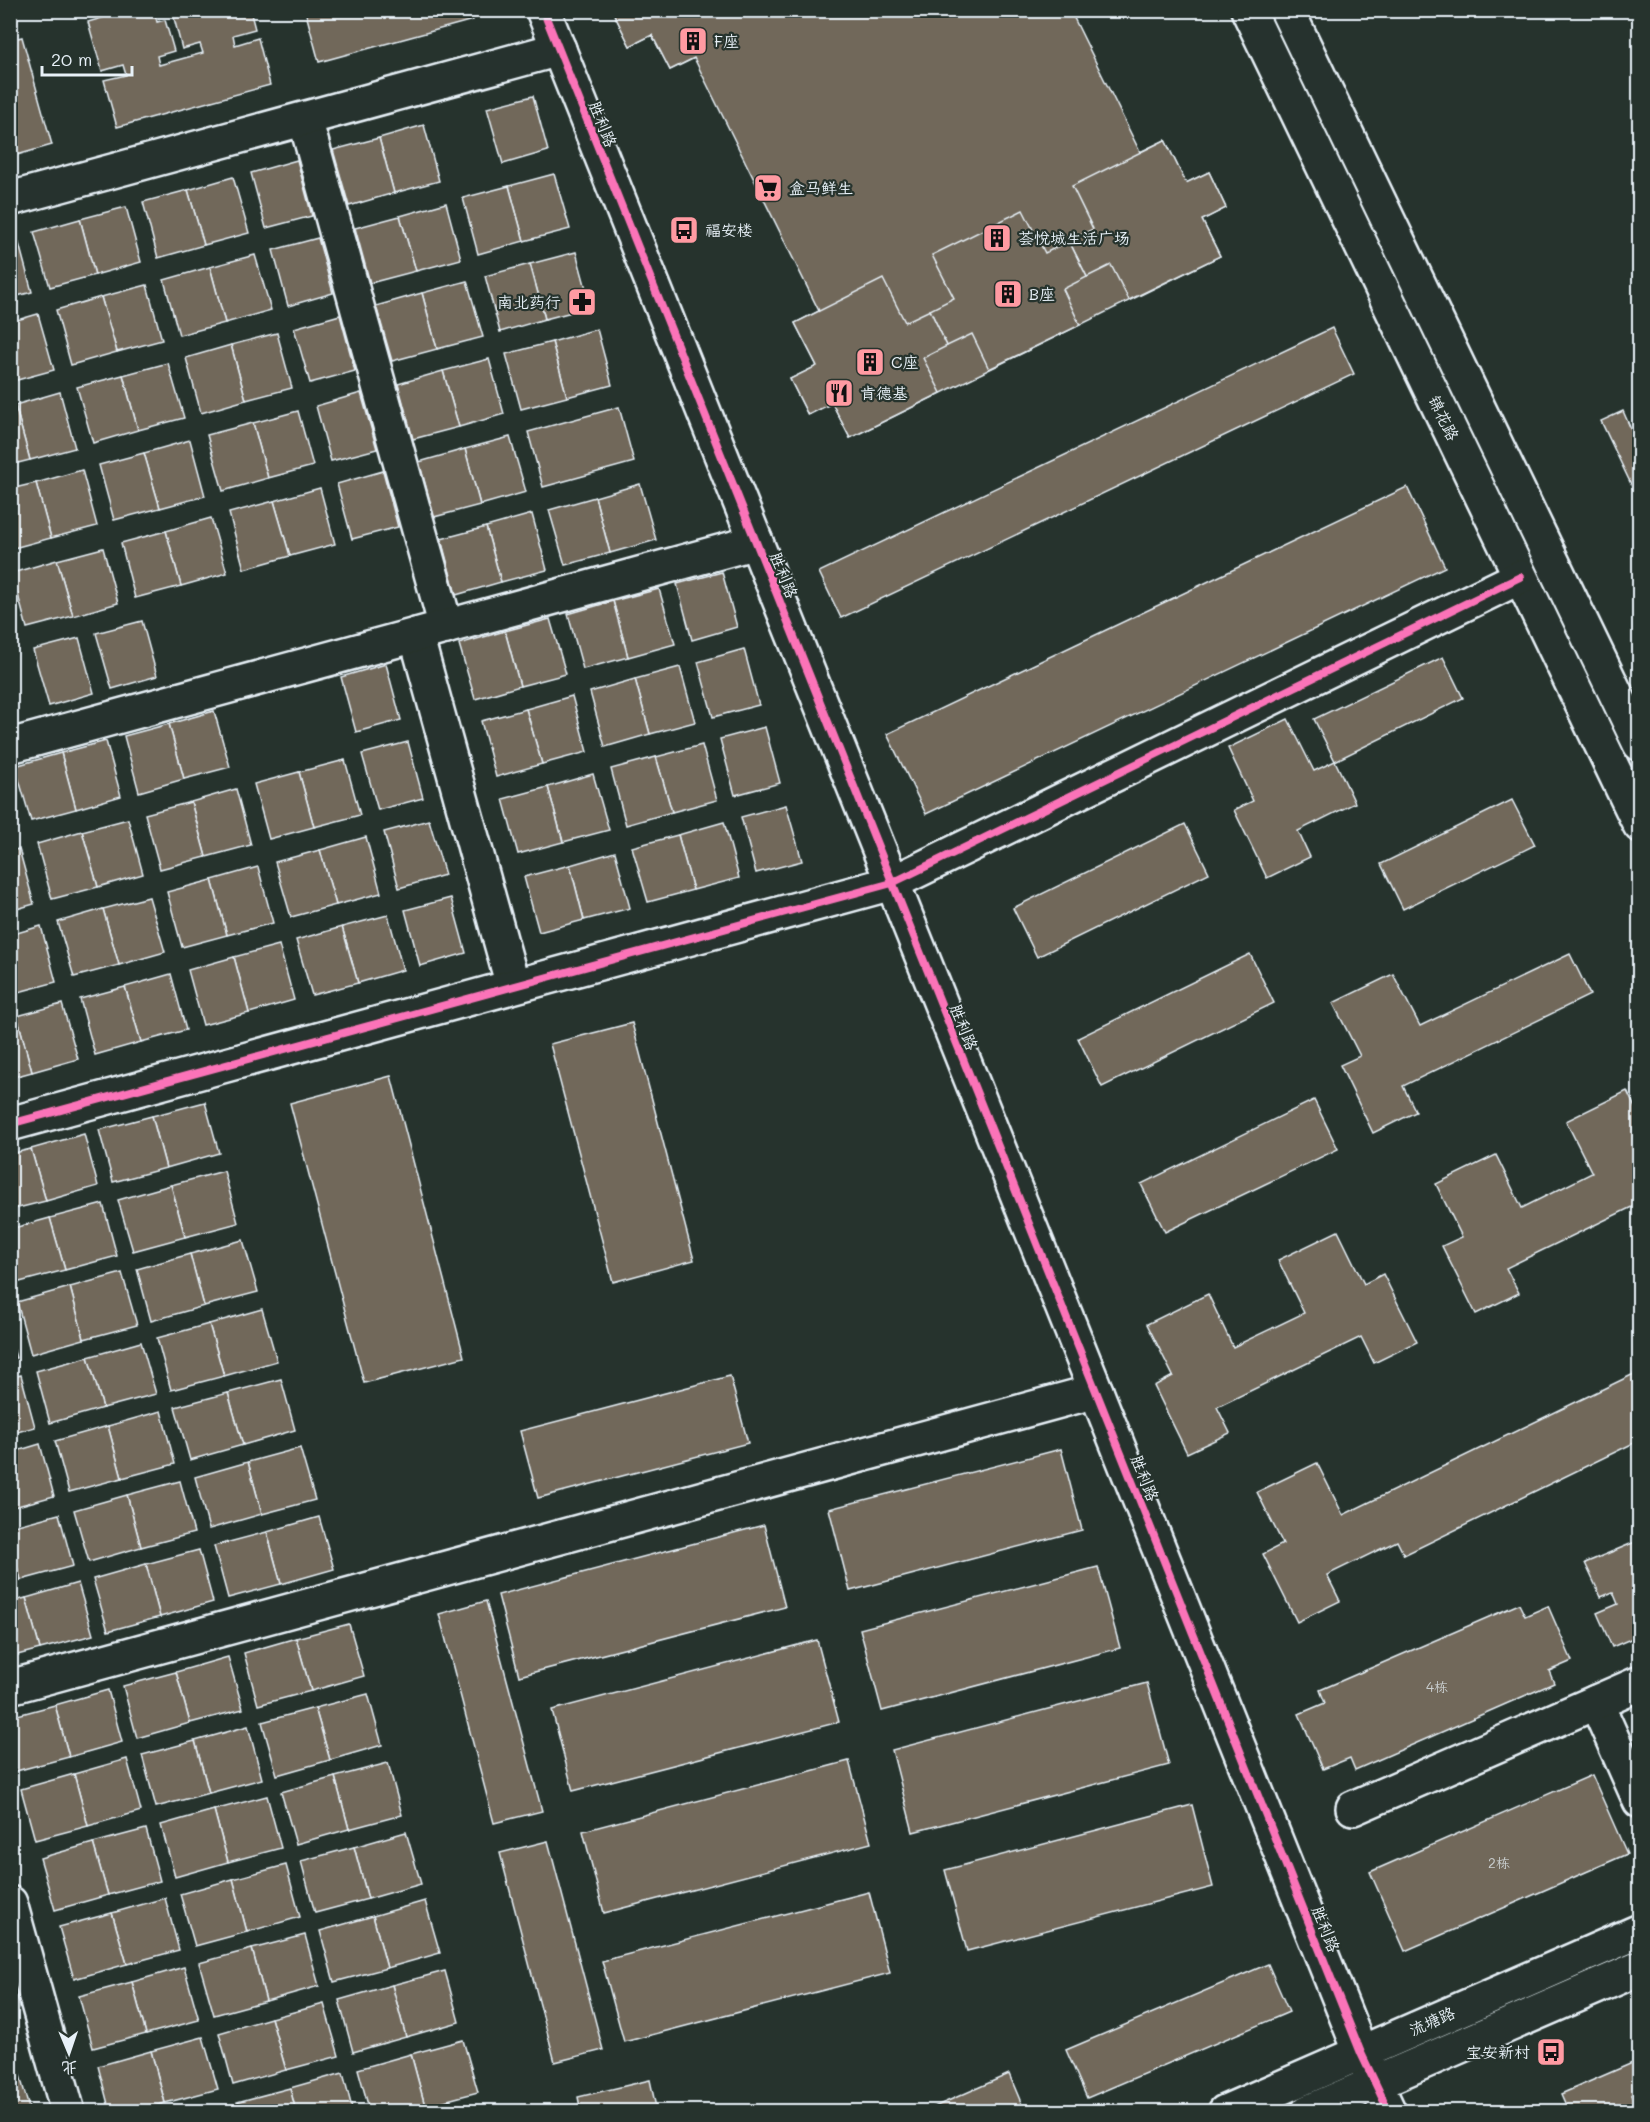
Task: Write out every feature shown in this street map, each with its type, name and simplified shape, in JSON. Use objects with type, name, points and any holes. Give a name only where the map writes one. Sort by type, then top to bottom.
[{"type":"street","name":"胜利路","points":[[543,10],[1361,2053],[1382,2097]]},
{"type":"street","name":"锦花路","points":[[1248,10],[1640,825]]},
{"type":"street","points":[[1287,10],[1640,744]]},
{"type":"street","points":[[10,199],[559,50]]},
{"type":"street","points":[[305,119],[431,631],[513,986]]},
{"type":"street","points":[[10,746],[756,542]]},
{"type":"street","points":[[10,1124],[892,883],[1520,577]]},
{"type":"street","points":[[10,1688],[1096,1391]]},
{"type":"street","points":[[1353,1808],[1640,1683]]},
{"type":"street","points":[[1596,1702],[1640,1801]]},
{"type":"street","points":[[10,1903],[68,2112]]},
{"type":"street","name":"流塘路","points":[[1225,2112],[1640,1931]]},
{"type":"street","name":"流塘路","points":[[1308,2112],[1382,2097],[1640,1968]]},
{"type":"building","points":[[129,10],[154,10],[157,22],[165,20],[174,51],[157,56],[159,65],[203,53],[200,44],[182,49],[174,18],[182,16],[181,10],[250,10],[255,29],[233,35],[235,45],[258,38],[270,85],[117,127],[104,80],[126,75],[123,65],[102,71],[88,22]]},
{"type":"building","points":[[305,10],[470,10],[473,20],[319,62]]},
{"type":"building","name":"F座","points":[[612,10],[756,10],[763,25],[670,70],[652,35],[630,46]]},
{"type":"building","name":"荟悦城生活广场","points":[[612,10],[1070,10],[1140,152],[1165,140],[1186,183],[1209,172],[1226,208],[1202,220],[1220,256],[850,438],[832,403],[808,415],[790,379],[817,366],[795,323],[819,311],[694,58],[670,70],[652,35],[630,46]]},
{"type":"building","points":[[22,37],[52,145],[10,157],[10,40]]},
{"type":"building","points":[[533,96],[548,151],[503,164],[487,108]]},
{"type":"building","points":[[424,125],[439,181],[394,193],[379,138]]},
{"type":"building","points":[[379,138],[394,193],[349,206],[333,150]]},
{"type":"building","points":[[1165,140],[1186,183],[1209,172],[1226,208],[1202,220],[1220,256],[1129,300],[1111,265],[1087,277],[1069,241],[1093,229],[1072,186]]},
{"type":"building","points":[[297,160],[312,216],[266,228],[251,173]]},
{"type":"building","points":[[554,174],[570,229],[524,241],[509,186]]},
{"type":"building","points":[[233,177],[249,233],[204,245],[188,190]]},
{"type":"building","points":[[509,186],[524,241],[478,254],[463,198]]},
{"type":"building","points":[[188,190],[204,245],[158,258],[143,202]]},
{"type":"building","points":[[446,203],[461,259],[416,271],[400,216]]},
{"type":"building","points":[[126,207],[141,262],[95,275],[80,219]]},
{"type":"building","name":"B座","points":[[1023,210],[1045,253],[1069,241],[1087,277],[1063,289],[1080,325],[989,369],[972,334],[947,346],[930,310],[954,298],[932,255]]},
{"type":"building","points":[[400,216],[416,271],[370,283],[355,228]]},
{"type":"building","points":[[80,219],[95,275],[50,287],[34,232]]},
{"type":"building","points":[[17,236],[32,292],[10,298],[10,238]]},
{"type":"building","points":[[318,238],[333,293],[288,306],[273,250]]},
{"type":"building","points":[[576,252],[591,307],[545,319],[530,264]]},
{"type":"building","points":[[255,255],[271,310],[225,323],[210,267]]},
{"type":"building","points":[[530,264],[545,319],[500,332],[485,276]]},
{"type":"building","points":[[210,267],[225,323],[179,335],[164,280]]},
{"type":"building","name":"C座","points":[[883,279],[905,322],[930,310],[947,346],[923,358],[941,393],[850,438],[832,403],[808,415],[790,379],[817,366],[795,323]]},
{"type":"building","points":[[467,281],[483,337],[437,349],[422,293]]},
{"type":"building","points":[[147,285],[162,340],[117,352],[101,297]]},
{"type":"building","points":[[422,293],[437,349],[392,361],[376,306]]},
{"type":"building","points":[[101,297],[117,352],[71,365],[56,310]]},
{"type":"building","points":[[38,314],[54,370],[10,382],[10,322]]},
{"type":"building","points":[[340,315],[355,371],[310,383],[294,328]]},
{"type":"building","points":[[1332,328],[1354,374],[841,618],[819,572]]},
{"type":"building","points":[[597,329],[612,385],[567,397],[552,342]]},
{"type":"building","points":[[277,333],[292,388],[246,400],[231,345]]},
{"type":"building","points":[[552,342],[567,397],[521,409],[506,354]]},
{"type":"building","points":[[231,345],[246,400],[201,413],[186,358]]},
{"type":"building","points":[[489,359],[504,414],[459,427],[443,371]]},
{"type":"building","points":[[168,363],[184,418],[138,430],[123,375]]},
{"type":"building","points":[[443,371],[459,427],[413,439],[398,384]]},
{"type":"building","points":[[123,375],[138,430],[93,443],[77,387]]},
{"type":"building","points":[[60,392],[75,448],[30,460],[15,405]]},
{"type":"building","points":[[361,393],[377,449],[331,461],[316,406]]},
{"type":"building","points":[[15,405],[30,460],[10,465],[10,406]]},
{"type":"building","points":[[619,407],[634,462],[543,487],[528,432]]},
{"type":"building","points":[[298,411],[313,466],[268,478],[253,423]]},
{"type":"building","points":[[1623,411],[1634,436],[1640,434],[1640,503],[1601,421]]},
{"type":"building","points":[[253,423],[268,478],[223,491],[207,435]]},
{"type":"building","points":[[510,437],[526,492],[480,505],[465,449]]},
{"type":"building","points":[[190,440],[205,496],[160,508],[144,453]]},
{"type":"building","points":[[465,449],[480,505],[434,517],[419,462]]},
{"type":"building","points":[[144,453],[160,508],[114,520],[99,465]]},
{"type":"building","points":[[82,470],[97,526],[51,538],[36,483]]},
{"type":"building","points":[[383,471],[398,527],[352,539],[337,484]]},
{"type":"building","points":[[36,483],[51,538],[10,549],[10,489]]},
{"type":"building","points":[[640,484],[656,540],[610,553],[595,497]]},
{"type":"building","points":[[1407,487],[1445,567],[926,814],[887,734]]},
{"type":"building","points":[[320,488],[335,544],[290,556],[274,501]]},
{"type":"building","points":[[595,497],[610,553],[565,565],[549,510]]},
{"type":"building","points":[[274,501],[290,556],[244,569],[229,513]]},
{"type":"building","points":[[532,514],[547,570],[501,582],[486,527]]},
{"type":"building","points":[[211,518],[227,573],[181,586],[166,531]]},
{"type":"building","points":[[486,527],[501,582],[456,595],[441,539]]},
{"type":"building","points":[[166,531],[181,586],[135,598],[121,543]]},
{"type":"building","points":[[103,548],[118,603],[73,616],[57,560]]},
{"type":"building","points":[[57,560],[73,616],[27,628],[12,573]]},
{"type":"building","points":[[722,572],[737,627],[692,640],[677,584]]},
{"type":"building","points":[[659,589],[675,644],[628,657],[613,601]]},
{"type":"building","points":[[613,601],[628,657],[583,669],[568,614]]},
{"type":"building","points":[[550,619],[566,674],[520,686],[505,631]]},
{"type":"building","points":[[142,621],[157,676],[112,689],[96,633]]},
{"type":"building","points":[[505,631],[520,686],[475,699],[459,644]]},
{"type":"building","points":[[79,638],[94,693],[49,706],[33,650]]},
{"type":"building","points":[[744,649],[759,705],[713,717],[698,662]]},
{"type":"building","points":[[1443,657],[1463,698],[1335,761],[1314,719]]},
{"type":"building","points":[[386,664],[401,720],[356,732],[341,677]]},
{"type":"building","points":[[680,667],[695,722],[650,734],[635,679]]},
{"type":"building","points":[[635,679],[650,734],[605,747],[590,692]]},
{"type":"building","points":[[572,696],[587,752],[542,764],[526,709]]},
{"type":"building","points":[[526,709],[542,764],[496,777],[481,721]]},
{"type":"building","points":[[214,711],[230,767],[184,779],[169,724]]},
{"type":"building","points":[[1288,719],[1314,771],[1335,761],[1355,803],[1298,831],[1310,857],[1267,878],[1234,810],[1253,801],[1228,748]]},
{"type":"building","points":[[169,724],[184,779],[139,792],[124,736]]},
{"type":"building","points":[[765,727],[780,783],[735,795],[720,739]]},
{"type":"building","points":[[106,741],[121,796],[76,809],[61,753]]},
{"type":"building","points":[[408,742],[423,798],[378,810],[362,754]]},
{"type":"building","points":[[702,745],[717,800],[672,812],[656,757]]},
{"type":"building","points":[[61,753],[76,809],[31,821],[15,766]]},
{"type":"building","points":[[656,757],[672,812],[626,825],[611,769]]},
{"type":"building","points":[[345,760],[360,815],[314,827],[299,772]]},
{"type":"building","points":[[299,772],[314,827],[269,839],[254,784]]},
{"type":"building","points":[[593,774],[609,830],[563,842],[548,787]]},
{"type":"building","points":[[548,787],[563,842],[518,854],[503,799]]},
{"type":"building","points":[[236,789],[251,845],[206,857],[191,802]]},
{"type":"building","points":[[1512,800],[1535,845],[1403,909],[1381,864]]},
{"type":"building","points":[[191,802],[206,857],[160,869],[145,814]]},
{"type":"building","points":[[786,805],[802,861],[756,873],[741,817]]},
{"type":"building","points":[[128,819],[143,874],[98,887],[82,831]]},
{"type":"building","points":[[429,820],[445,875],[399,888],[384,832]]},
{"type":"building","points":[[724,822],[739,878],[693,890],[678,835]]},
{"type":"building","points":[[1185,824],[1209,873],[1037,957],[1013,908]]},
{"type":"building","points":[[82,831],[98,887],[52,899],[37,844]]},
{"type":"building","points":[[678,835],[693,890],[648,902],[632,847]]},
{"type":"building","points":[[366,837],[381,893],[336,905],[320,850]]},
{"type":"building","points":[[19,849],[34,904],[10,911],[10,851]]},
{"type":"building","points":[[320,850],[336,905],[291,917],[275,862]]},
{"type":"building","points":[[615,852],[630,908],[584,920],[570,865]]},
{"type":"building","points":[[570,865],[584,920],[539,932],[524,877]]},
{"type":"building","points":[[258,867],[273,923],[227,935],[212,880]]},
{"type":"building","points":[[212,880],[227,935],[182,947],[167,892]]},
{"type":"building","points":[[149,897],[165,952],[119,965],[103,909]]},
{"type":"building","points":[[451,898],[466,953],[420,966],[405,910]]},
{"type":"building","points":[[103,909],[119,965],[74,977],[58,922]]},
{"type":"building","points":[[388,915],[403,970],[358,983],[342,927]]},
{"type":"building","points":[[41,926],[56,982],[11,994],[10,935]]},
{"type":"building","points":[[342,927],[358,983],[312,995],[296,940]]},
{"type":"building","points":[[279,945],[294,1000],[249,1013],[234,957]]},
{"type":"building","points":[[1250,954],[1274,1003],[1102,1087],[1078,1038]]},
{"type":"building","points":[[1570,954],[1590,995],[1403,1086],[1416,1112],[1373,1133],[1340,1065],[1360,1056],[1333,1003],[1393,974],[1420,1026]]},
{"type":"building","points":[[234,957],[249,1013],[203,1025],[188,970]]},
{"type":"building","points":[[171,974],[186,1030],[141,1042],[125,987]]},
{"type":"building","points":[[125,987],[141,1042],[95,1055],[80,999]]},
{"type":"building","points":[[62,1004],[78,1059],[32,1072],[17,1016]]},
{"type":"building","points":[[17,1016],[32,1072],[10,1078],[10,1018]]},
{"type":"building","points":[[632,1023],[694,1260],[613,1282],[550,1044]]},
{"type":"building","points":[[391,1076],[464,1357],[364,1383],[290,1103]]},
{"type":"building","points":[[1627,1091],[1640,1118],[1640,1203],[1506,1268],[1519,1293],[1476,1314],[1442,1246],[1462,1237],[1436,1184],[1496,1155],[1522,1208],[1592,1173],[1566,1121]]},
{"type":"building","points":[[1314,1100],[1338,1149],[1165,1232],[1141,1184]]},
{"type":"building","points":[[205,1102],[219,1153],[166,1168],[152,1116]]},
{"type":"building","points":[[152,1116],[166,1168],[113,1182],[99,1130]]},
{"type":"building","points":[[84,1134],[98,1186],[46,1201],[31,1149]]},
{"type":"building","points":[[31,1149],[46,1201],[10,1210],[10,1154]]},
{"type":"building","points":[[224,1171],[238,1223],[185,1237],[171,1185]]},
{"type":"building","points":[[171,1185],[185,1237],[133,1251],[118,1200]]},
{"type":"building","points":[[103,1204],[117,1256],[65,1270],[50,1218]]},
{"type":"building","points":[[50,1218],[65,1270],[12,1284],[10,1229]]},
{"type":"building","points":[[1338,1231],[1364,1284],[1383,1274],[1417,1342],[1374,1363],[1361,1337],[1217,1407],[1230,1433],[1187,1453],[1154,1386],[1173,1376],[1147,1324],[1208,1294],[1233,1347],[1304,1313],[1278,1260]]},
{"type":"building","points":[[243,1240],[258,1292],[204,1306],[190,1254]]},
{"type":"building","points":[[190,1254],[204,1306],[151,1321],[137,1269]]},
{"type":"building","points":[[122,1273],[137,1325],[84,1339],[70,1287]]},
{"type":"building","points":[[70,1287],[84,1339],[31,1354],[17,1302]]},
{"type":"building","points":[[262,1309],[277,1361],[224,1376],[209,1324]]},
{"type":"building","points":[[209,1324],[224,1376],[171,1390],[157,1338]]},
{"type":"building","points":[[10,1338],[16,1358],[10,1359]]},
{"type":"building","points":[[141,1342],[156,1394],[103,1408],[88,1357]]},
{"type":"building","points":[[88,1357],[103,1408],[50,1423],[36,1371]]},
{"type":"building","points":[[1640,1371],[1640,1440],[1404,1555],[1397,1541],[1327,1575],[1340,1601],[1297,1622],[1263,1554],[1283,1544],[1257,1492],[1317,1463],[1343,1515]]},
{"type":"building","points":[[21,1375],[35,1427],[10,1434],[10,1378]]},
{"type":"building","points":[[730,1376],[748,1443],[538,1498],[520,1431]]},
{"type":"building","points":[[281,1379],[295,1430],[243,1445],[228,1393]]},
{"type":"building","points":[[228,1393],[243,1445],[190,1460],[175,1407]]},
{"type":"building","points":[[161,1411],[175,1464],[122,1478],[108,1426]]},
{"type":"building","points":[[108,1426],[122,1478],[69,1492],[55,1441]]},
{"type":"building","points":[[40,1444],[54,1496],[10,1508],[10,1453]]},
{"type":"building","points":[[300,1448],[315,1500],[262,1514],[248,1462]]},
{"type":"building","points":[[1061,1449],[1082,1530],[850,1591],[829,1509]]},
{"type":"building","points":[[248,1462],[262,1514],[209,1529],[195,1477]]},
{"type":"building","points":[[180,1481],[194,1533],[141,1547],[127,1495]]},
{"type":"building","points":[[127,1495],[141,1547],[89,1562],[74,1510]]},
{"type":"building","points":[[59,1514],[73,1566],[21,1580],[10,1543],[10,1527]]},
{"type":"building","points":[[319,1517],[334,1569],[281,1584],[267,1532]]},
{"type":"building","points":[[764,1525],[785,1607],[519,1676],[498,1595]]},
{"type":"building","points":[[267,1532],[281,1584],[228,1598],[214,1546]]},
{"type":"building","points":[[1640,1540],[1640,1635],[1612,1647],[1597,1613],[1618,1604],[1613,1592],[1601,1597],[1585,1563]]},
{"type":"building","points":[[10,1543],[21,1580],[10,1583]]},
{"type":"building","points":[[199,1550],[213,1602],[160,1617],[146,1564]]},
{"type":"building","points":[[146,1564],[160,1617],[108,1631],[93,1579]]},
{"type":"building","points":[[1098,1567],[1120,1648],[882,1711],[860,1629]]},
{"type":"building","points":[[78,1583],[93,1635],[40,1649],[26,1598]]},
{"type":"building","points":[[26,1598],[40,1649],[10,1657],[10,1602]]},
{"type":"building","points":[[486,1601],[542,1811],[494,1823],[439,1614]]},
{"type":"building","points":[[1519,1604],[1525,1616],[1548,1606],[1572,1661],[1549,1671],[1554,1683],[1355,1770],[1350,1758],[1323,1769],[1299,1714],[1325,1703],[1320,1690]]},
{"type":"building","points":[[349,1624],[364,1676],[311,1691],[296,1638]]},
{"type":"building","points":[[296,1638],[311,1691],[258,1705],[244,1653]]},
{"type":"building","points":[[817,1640],[839,1722],[573,1791],[552,1710]]},
{"type":"building","points":[[228,1657],[243,1709],[190,1723],[176,1672]]},
{"type":"building","points":[[176,1672],[190,1723],[137,1738],[123,1686]]},
{"type":"building","points":[[1147,1683],[1169,1765],[913,1832],[892,1750]]},
{"type":"building","points":[[108,1690],[122,1742],[69,1757],[55,1705]]},
{"type":"building","points":[[368,1694],[382,1745],[330,1760],[315,1708]]},
{"type":"building","points":[[55,1705],[69,1757],[16,1771],[10,1750],[10,1717]]},
{"type":"building","points":[[315,1708],[330,1760],[277,1775],[262,1722]]},
{"type":"building","points":[[248,1726],[262,1779],[209,1793],[195,1741]]},
{"type":"building","points":[[195,1741],[209,1793],[156,1807],[142,1755]]},
{"type":"building","points":[[127,1759],[141,1811],[88,1826],[74,1774]]},
{"type":"building","points":[[849,1761],[871,1843],[604,1913],[583,1831]]},
{"type":"building","points":[[388,1763],[402,1815],[349,1829],[335,1777]]},
{"type":"building","points":[[74,1774],[88,1826],[35,1840],[21,1789]]},
{"type":"building","points":[[1592,1775],[1627,1854],[1405,1951],[1370,1872]]},
{"type":"building","points":[[335,1777],[349,1829],[296,1844],[281,1792]]},
{"type":"building","points":[[267,1796],[281,1848],[228,1862],[214,1810]]},
{"type":"building","points":[[1192,1805],[1213,1887],[967,1951],[945,1870]]},
{"type":"building","points":[[214,1810],[228,1862],[175,1877],[161,1825]]},
{"type":"building","points":[[146,1829],[160,1881],[108,1895],[93,1843]]},
{"type":"building","points":[[406,1832],[421,1884],[368,1899],[354,1847]]},
{"type":"building","points":[[548,1841],[603,2050],[555,2062],[500,1853]]},
{"type":"building","points":[[93,1843],[108,1895],[55,1910],[40,1858]]},
{"type":"building","points":[[354,1847],[368,1899],[315,1913],[301,1861]]},
{"type":"building","points":[[286,1865],[300,1917],[247,1932],[233,1879]]},
{"type":"building","points":[[233,1879],[247,1932],[195,1946],[180,1894]]},
{"type":"building","points":[[869,1892],[890,1973],[624,2042],[602,1961]]},
{"type":"building","points":[[165,1898],[179,1950],[127,1964],[112,1913]]},
{"type":"building","points":[[425,1901],[440,1953],[387,1968],[373,1916]]},
{"type":"building","points":[[112,1913],[127,1964],[74,1979],[59,1927]]},
{"type":"building","points":[[373,1916],[387,1968],[334,1982],[320,1931]]},
{"type":"building","points":[[305,1935],[319,1986],[266,2001],[252,1949]]},
{"type":"building","points":[[252,1949],[266,2001],[214,2015],[199,1963]]},
{"type":"building","points":[[1268,1964],[1289,2012],[1087,2098],[1066,2050]]},
{"type":"building","points":[[184,1967],[199,2020],[146,2034],[132,1982]]},
{"type":"building","points":[[445,1971],[459,2022],[406,2037],[392,1985]]},
{"type":"building","points":[[132,1982],[146,2034],[93,2048],[79,1996]]},
{"type":"building","points":[[392,1985],[406,2037],[353,2052],[339,2000]]},
{"type":"building","points":[[324,2004],[339,2056],[286,2070],[271,2018]]},
{"type":"building","points":[[271,2018],[286,2070],[233,2085],[219,2033]]},
{"type":"building","points":[[203,2037],[218,2089],[165,2103],[151,2051]]},
{"type":"building","points":[[463,2040],[478,2092],[425,2106],[411,2054]]},
{"type":"building","points":[[10,2041],[17,2063],[10,2065]]},
{"type":"building","points":[[151,2051],[165,2103],[135,2112],[110,2112],[98,2066]]},
{"type":"building","points":[[411,2054],[425,2106],[407,2112],[370,2112],[358,2069]]},
{"type":"building","points":[[1637,2061],[1640,2067],[1640,2091],[1631,2094],[1637,2106],[1640,2105],[1640,2112],[1569,2112],[1561,2094]]},
{"type":"building","points":[[19,2072],[30,2112],[10,2112],[10,2075]]},
{"type":"building","points":[[343,2073],[353,2112],[296,2112],[290,2088]]},
{"type":"building","points":[[1009,2074],[1025,2112],[923,2112]]},
{"type":"building","points":[[650,2080],[657,2112],[581,2112],[578,2097]]},
{"type":"building","points":[[290,2088],[296,2112],[239,2112],[237,2102]]},
{"type":"building","points":[[224,2106],[225,2112],[203,2112]]},
{"type":"cycle path","points":[[543,10],[1361,2053],[1389,2112]]},
{"type":"cycle path","points":[[10,1124],[892,883],[1520,577]]},
{"type":"place","name":"F座","points":[[693,41]]},
{"type":"place","name":"盒马鲜生","points":[[768,188]]},
{"type":"place","name":"福安楼","points":[[684,230]]},
{"type":"place","name":"荟悦城生活广场","points":[[997,238]]},
{"type":"place","name":"B座","points":[[1008,294]]},
{"type":"place","name":"南北药行","points":[[582,302]]},
{"type":"place","name":"C座","points":[[870,362]]},
{"type":"place","name":"肯德基","points":[[839,393]]},
{"type":"place","name":"宝安新村","points":[[1551,2052]]}]
